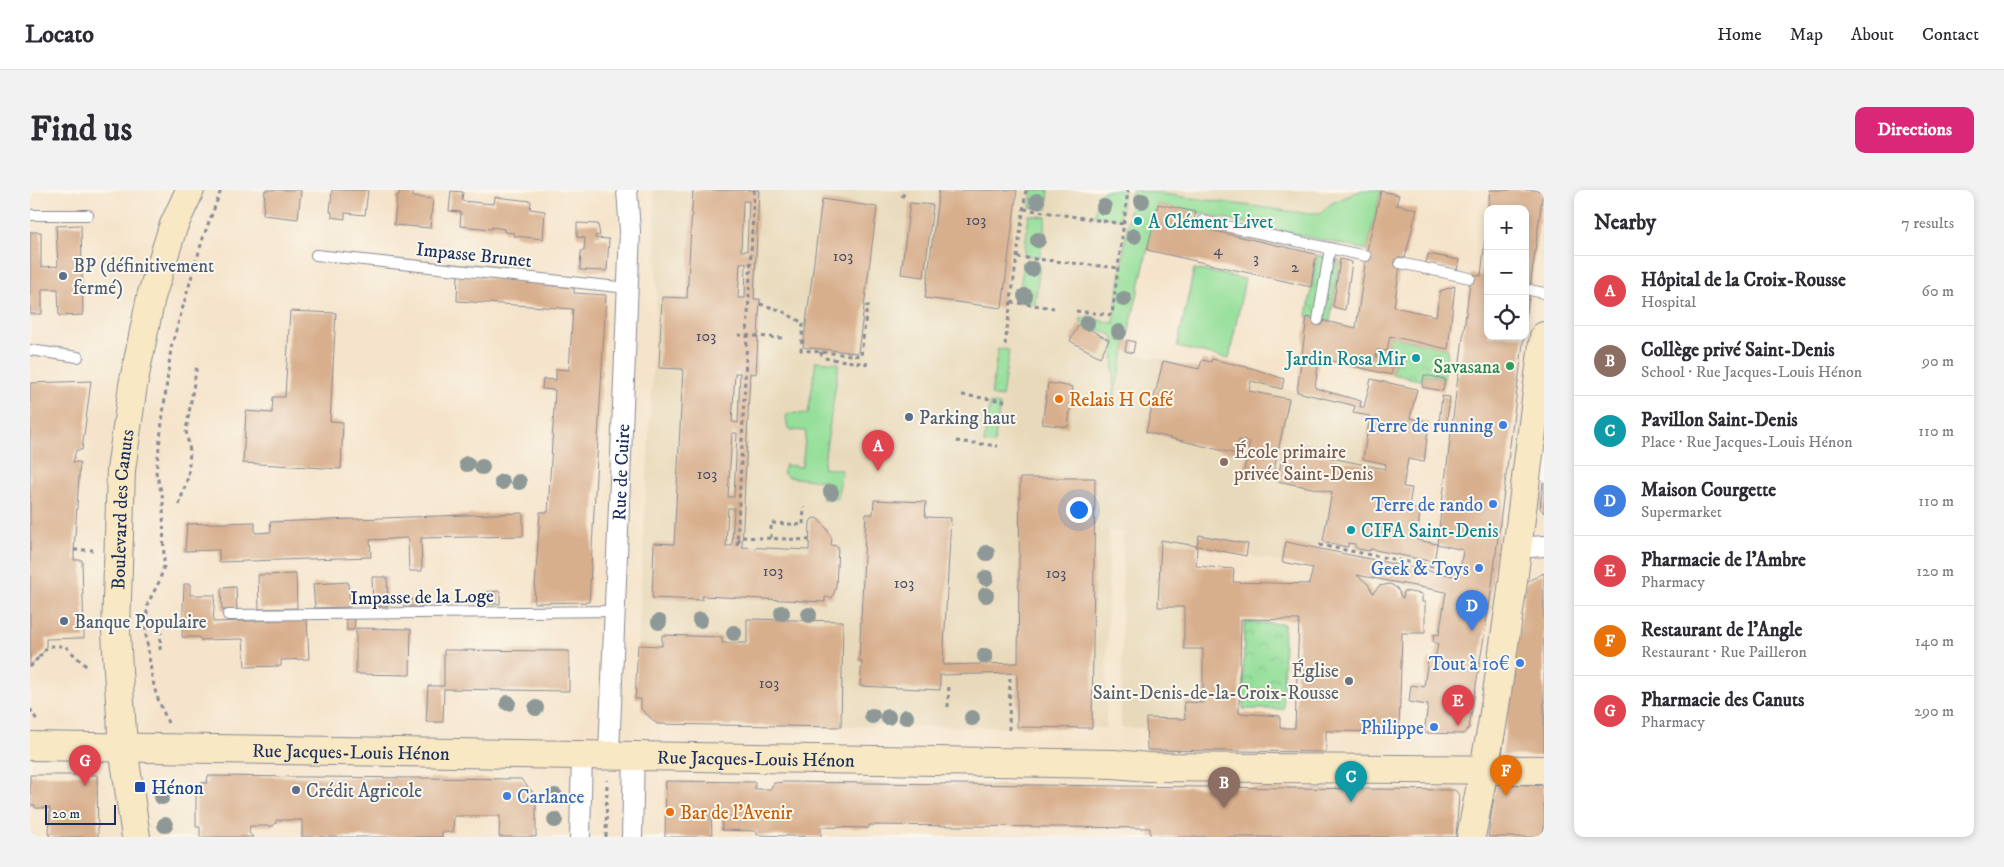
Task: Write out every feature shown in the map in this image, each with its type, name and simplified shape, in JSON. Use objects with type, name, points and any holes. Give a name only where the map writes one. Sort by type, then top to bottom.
[{"type":"street","name":"Boulevard des Canuts","points":[[136,837],[123,747],[116,631],[121,470],[133,386],[151,297],[174,227],[190,190]]},
{"type":"street","name":"Rue de Cuire","points":[[627,190],[630,231],[615,611],[617,763],[632,837]]},
{"type":"street","points":[[1471,837],[1494,716],[1544,336]]},
{"type":"street","points":[[1517,548],[1544,546]]},
{"type":"street","name":"Rue Jacques-Louis Hénon","points":[[34,733],[123,747],[582,754],[617,763],[1114,764],[1148,767],[1544,770]]},
{"type":"street","points":[[580,837],[582,754]]},
{"type":"lane","points":[[30,215],[88,214]]},
{"type":"lane","points":[[1202,221],[1366,256]]},
{"type":"lane","points":[[1318,320],[1330,248]]},
{"type":"lane","name":"Impasse Brunet","points":[[316,255],[628,288]]},
{"type":"lane","points":[[1400,263],[1470,278]]},
{"type":"lane","points":[[1530,290],[1544,293]]},
{"type":"lane","points":[[30,350],[78,357]]},
{"type":"lane","name":"Impasse de la Loge","points":[[228,616],[615,611]]},
{"type":"path","name":"Boulevard des Canuts","points":[[172,747],[170,728],[156,694],[145,629],[148,604],[159,582],[164,566],[163,499],[156,472],[171,348],[203,238],[221,190]]},
{"type":"path","points":[[754,190],[737,546],[740,537],[809,540]]},
{"type":"path","points":[[902,196],[906,190]]},
{"type":"path","points":[[1005,345],[1026,190]]},
{"type":"path","points":[[1076,311],[1112,315],[1128,190]]},
{"type":"path","points":[[1024,209],[1124,224]]},
{"type":"path","points":[[1017,257],[1119,268]]},
{"type":"path","points":[[1011,302],[1054,308]]},
{"type":"path","points":[[760,304],[780,310],[803,323],[801,350],[860,356],[867,306],[871,306]]},
{"type":"path","points":[[738,335],[783,338]]},
{"type":"path","points":[[820,352],[824,358],[868,364]]},
{"type":"path","points":[[179,505],[188,477],[190,450],[186,431],[197,365]]},
{"type":"path","points":[[962,395],[1005,401]]},
{"type":"path","points":[[956,440],[998,446]]},
{"type":"path","points":[[771,538],[771,523],[803,525],[804,507]]},
{"type":"path","points":[[1319,545],[1460,572]]},
{"type":"path","points":[[160,650],[161,626]]},
{"type":"path","points":[[30,666],[49,646],[65,646],[87,667]]},
{"type":"path","points":[[1010,673],[1010,730]]},
{"type":"path","points":[[948,683],[948,707]]},
{"type":"path","points":[[30,709],[34,733]]},
{"type":"path","points":[[606,837],[617,763]]},
{"type":"shaded area","points":[[654,190],[1381,190],[1367,250],[1158,204],[1125,351],[1395,415],[1385,469],[1339,460],[1323,540],[1320,542],[1319,548],[1336,572],[1186,544],[1186,564],[1224,569],[1223,619],[1241,619],[1239,713],[1280,716],[1280,728],[1178,718],[1147,719],[1147,728],[1121,728],[1123,533],[1109,530],[1106,728],[657,724],[641,709],[641,699],[635,699],[657,287]]},
{"type":"green space","points":[[1032,190],[1049,190],[1047,209],[1030,207]]},
{"type":"green space","points":[[1106,190],[1124,190],[1120,219],[1095,216],[1098,195]]},
{"type":"green space","points":[[1132,190],[1303,213],[1321,213],[1330,204],[1362,190],[1381,190],[1367,250],[1158,204],[1113,401],[1114,336],[1081,323],[1081,317],[1114,323]]},
{"type":"green space","points":[[1029,215],[1046,217],[1040,257],[1024,255]]},
{"type":"green space","points":[[1317,255],[1339,260],[1330,322],[1307,316]]},
{"type":"green space","points":[[1024,262],[1040,264],[1035,304],[1018,301]]},
{"type":"green space","points":[[1194,269],[1245,279],[1229,359],[1177,347]]},
{"type":"green space","name":"Jardin Rosa Mir","points":[[1390,336],[1448,349],[1444,379],[1424,374],[1423,381],[1392,374],[1395,360],[1377,357],[1377,350],[1387,352]]},
{"type":"green space","points":[[998,349],[1009,350],[1002,397],[991,395]]},
{"type":"green space","points":[[816,361],[839,363],[823,468],[842,470],[837,499],[823,499],[824,481],[787,477],[783,472],[785,465],[802,467],[806,431],[788,428],[786,417],[788,413],[808,414]]},
{"type":"green space","points":[[990,403],[1000,405],[994,444],[984,443]]},
{"type":"green space","points":[[1244,622],[1284,624],[1283,709],[1243,709]]},
{"type":"building","points":[[265,190],[301,190],[298,219],[263,215]]},
{"type":"building","points":[[332,190],[368,190],[365,215],[345,213],[345,219],[332,217],[332,212],[330,212]]},
{"type":"building","points":[[400,190],[413,190],[413,197],[433,199],[430,228],[394,225],[397,195],[399,196]]},
{"type":"building","points":[[693,190],[759,190],[754,299],[760,299],[756,374],[750,373],[742,547],[809,550],[810,522],[812,519],[817,518],[827,529],[832,539],[831,545],[838,546],[836,587],[832,598],[825,597],[825,602],[702,596],[702,600],[652,598],[654,543],[674,544],[683,369],[659,368],[662,297],[687,298]],"holes":[[[743,201],[749,201],[747,251],[741,251]],[[740,263],[746,263],[745,298],[738,298]],[[735,373],[740,373],[738,423],[732,422]],[[732,433],[737,433],[734,497],[728,497]],[[728,508],[734,508],[732,546],[726,546]]]},
{"type":"building","points":[[939,190],[1017,190],[1002,308],[925,298]]},
{"type":"building","points":[[1490,190],[1543,190],[1529,296],[1529,205],[1488,205]]},
{"type":"building","points":[[451,191],[463,192],[462,201],[494,204],[495,197],[531,201],[530,209],[545,211],[543,239],[514,236],[514,233],[504,232],[504,229],[492,227],[492,229],[460,226],[461,212],[449,211]]},
{"type":"building","points":[[1381,191],[1399,195],[1396,205],[1417,209],[1405,258],[1401,258],[1394,307],[1436,316],[1440,291],[1455,286],[1448,349],[1390,336],[1387,351],[1377,350],[1376,357],[1395,360],[1391,375],[1319,358],[1315,388],[1361,401],[1360,407],[1364,407],[1371,379],[1417,389],[1410,418],[1429,422],[1424,462],[1408,459],[1403,487],[1412,488],[1409,506],[1420,511],[1417,540],[1437,544],[1434,562],[1370,549],[1370,551],[1358,549],[1355,547],[1355,544],[1348,543],[1348,547],[1325,543],[1323,540],[1332,492],[1277,481],[1284,449],[1305,453],[1306,447],[1318,449],[1317,455],[1385,469],[1386,464],[1363,459],[1370,416],[1353,413],[1355,406],[1297,392],[1307,317],[1356,328],[1367,250]]},
{"type":"building","points":[[822,199],[877,207],[858,353],[803,347]]},
{"type":"building","points":[[910,203],[933,205],[924,277],[901,274]]},
{"type":"building","points":[[1158,204],[1196,212],[1192,226],[1316,254],[1311,287],[1147,250]]},
{"type":"building","points":[[577,223],[598,224],[600,236],[596,235],[595,238],[609,239],[607,271],[580,270],[581,251],[584,251],[585,238],[577,237]]},
{"type":"building","points":[[81,225],[83,315],[59,316],[58,289],[42,289],[42,314],[30,314],[30,232],[41,232],[41,267],[58,266],[56,226]]},
{"type":"building","points":[[1484,250],[1484,340],[1523,340],[1490,600],[1469,728],[1463,734],[1424,733],[1428,705],[1409,702],[1411,685],[1424,687],[1428,659],[1435,659],[1438,644],[1433,642],[1434,634],[1439,635],[1446,592],[1357,575],[1368,584],[1373,593],[1379,586],[1390,584],[1397,588],[1402,598],[1404,591],[1422,594],[1422,602],[1425,602],[1425,633],[1402,633],[1399,732],[1326,731],[1326,752],[1147,750],[1146,718],[1185,719],[1184,702],[1203,703],[1203,649],[1184,649],[1184,607],[1158,607],[1161,540],[1197,546],[1196,566],[1234,569],[1233,582],[1309,584],[1313,568],[1282,562],[1286,542],[1459,577],[1463,550],[1437,544],[1471,274],[1481,276]],"holes":[[[1241,619],[1299,620],[1295,728],[1280,728],[1280,716],[1239,713]]]},
{"type":"building","points":[[1428,254],[1459,260],[1457,270],[1426,263]]},
{"type":"building","points":[[1340,259],[1352,262],[1345,310],[1333,307]]},
{"type":"building","points":[[458,275],[574,288],[574,293],[606,295],[589,602],[534,603],[540,512],[548,512],[555,390],[542,389],[543,379],[556,380],[556,369],[569,370],[573,309],[457,301]]},
{"type":"building","points":[[290,311],[336,313],[330,421],[343,422],[341,469],[243,463],[246,411],[272,413],[273,397],[285,397]]},
{"type":"building","points":[[1079,324],[1109,340],[1100,357],[1070,341]]},
{"type":"building","points":[[1127,340],[1135,342],[1133,353],[1125,351]]},
{"type":"building","points":[[1212,359],[1255,369],[1284,379],[1282,389],[1251,381],[1249,391],[1289,399],[1272,480],[1243,475],[1250,442],[1239,440],[1236,454],[1146,432],[1163,361],[1199,369],[1202,360],[1211,362]]},
{"type":"building","points":[[1424,375],[1445,379],[1443,391],[1422,387]]},
{"type":"building","points":[[91,381],[82,450],[76,450],[73,462],[80,462],[74,560],[82,560],[84,638],[46,639],[46,649],[30,666],[30,383]]},
{"type":"building","name":"Relais H Café","points":[[1048,383],[1073,387],[1068,427],[1042,424]]},
{"type":"building","points":[[1442,396],[1450,397],[1446,426],[1439,424]]},
{"type":"building","points":[[1020,478],[1095,478],[1092,728],[1017,727],[1017,673],[940,675],[940,690],[860,686],[862,661],[859,661],[866,514],[873,514],[874,500],[926,502],[925,517],[951,518],[943,665],[1018,663]]},
{"type":"building","points":[[1544,482],[1544,513],[1540,508]]},
{"type":"building","points":[[523,513],[523,536],[421,538],[422,571],[409,571],[408,538],[370,540],[371,557],[219,562],[219,550],[185,551],[187,524],[255,522],[255,533],[271,532],[270,522]]},
{"type":"building","points":[[1199,535],[1248,544],[1246,556],[1197,546]]},
{"type":"building","points":[[1544,573],[1544,756],[1502,755],[1526,582]]},
{"type":"building","points":[[296,574],[297,608],[259,609],[258,575]]},
{"type":"building","points":[[372,577],[387,577],[388,606],[373,607]]},
{"type":"building","points":[[348,582],[350,607],[315,608],[313,584]]},
{"type":"building","points":[[184,584],[190,584],[190,595],[215,595],[213,622],[307,619],[309,659],[281,660],[281,666],[245,667],[243,639],[201,640],[199,637],[182,637]]},
{"type":"building","points":[[236,587],[237,610],[222,610],[221,588]]},
{"type":"building","points":[[500,591],[500,604],[487,604],[487,592]]},
{"type":"building","points":[[422,599],[423,606],[404,606],[404,600]]},
{"type":"building","points":[[346,619],[355,619],[354,630],[347,630]]},
{"type":"building","points":[[747,619],[843,621],[841,727],[657,724],[641,709],[641,699],[635,699],[638,645],[662,646],[662,635],[722,637],[722,643],[747,643]]},
{"type":"building","points":[[356,628],[411,629],[410,675],[356,674]]},
{"type":"building","points":[[444,650],[569,651],[569,691],[444,689],[443,722],[426,722],[428,686],[444,686]]},
{"type":"building","points":[[30,775],[97,775],[98,837],[49,837],[50,808],[35,808],[35,805],[30,805]]},
{"type":"building","points":[[208,776],[521,779],[536,796],[536,837],[499,837],[500,816],[454,816],[453,832],[442,832],[442,837],[302,837],[302,820],[276,820],[273,826],[250,826],[249,833],[253,837],[200,837],[200,827],[196,827],[196,788],[200,783],[207,783]]},
{"type":"building","points":[[666,781],[755,782],[755,789],[770,789],[774,783],[784,782],[1455,790],[1459,795],[1456,837],[1150,837],[1150,828],[869,825],[869,828],[821,827],[821,837],[757,835],[757,831],[722,830],[722,812],[711,812],[712,837],[665,837]]},
{"type":"building","points":[[1496,783],[1544,786],[1544,837],[1488,837]]},
{"type":"place","name":"A Clément Livet","points":[[1138,221]]},
{"type":"place","name":"BP (définitivement fermé)","points":[[63,276]]},
{"type":"place","name":"Jardin Rosa Mir","points":[[1416,358]]},
{"type":"place","name":"Savasana","points":[[1510,366]]},
{"type":"place","name":"Relais H Café","points":[[1059,399]]},
{"type":"place","name":"Parking haut","points":[[909,417]]},
{"type":"place","name":"Terre de running","points":[[1503,425]]},
{"type":"place","name":"École primaire privée Saint-Denis","points":[[1224,462]]},
{"type":"place","name":"Hôpital de la Croix-Rousse","points":[[878,471]]},
{"type":"place","name":"Terre de rando","points":[[1493,504]]},
{"type":"place","name":"CIFA Saint-Denis","points":[[1351,530]]},
{"type":"place","name":"Geek & Toys","points":[[1479,568]]},
{"type":"place","name":"Banque Populaire","points":[[64,621]]},
{"type":"place","name":"Maison Courgette","points":[[1472,631]]},
{"type":"place","name":"Tout à 10€","points":[[1520,663]]},
{"type":"place","name":"Église Saint-Denis-de-la-Croix-Rousse","points":[[1349,681]]},
{"type":"place","name":"Pharmacie de l'Ambre","points":[[1458,726]]},
{"type":"place","name":"Philippe","points":[[1434,727]]},
{"type":"place","name":"Pharmacie des Canuts","points":[[85,786]]},
{"type":"place","name":"Hénon","points":[[140,787]]},
{"type":"place","name":"Crédit Agricole","points":[[296,790]]},
{"type":"place","name":"Carlance","points":[[507,796]]},
{"type":"place","name":"Restaurant de l'Angle","points":[[1506,796]]},
{"type":"place","name":"Pavillon Saint-Denis","points":[[1351,802]]},
{"type":"place","name":"Collège privé Saint-Denis","points":[[1224,808]]},
{"type":"place","name":"Bar de l'Avenir","points":[[670,812]]}]
